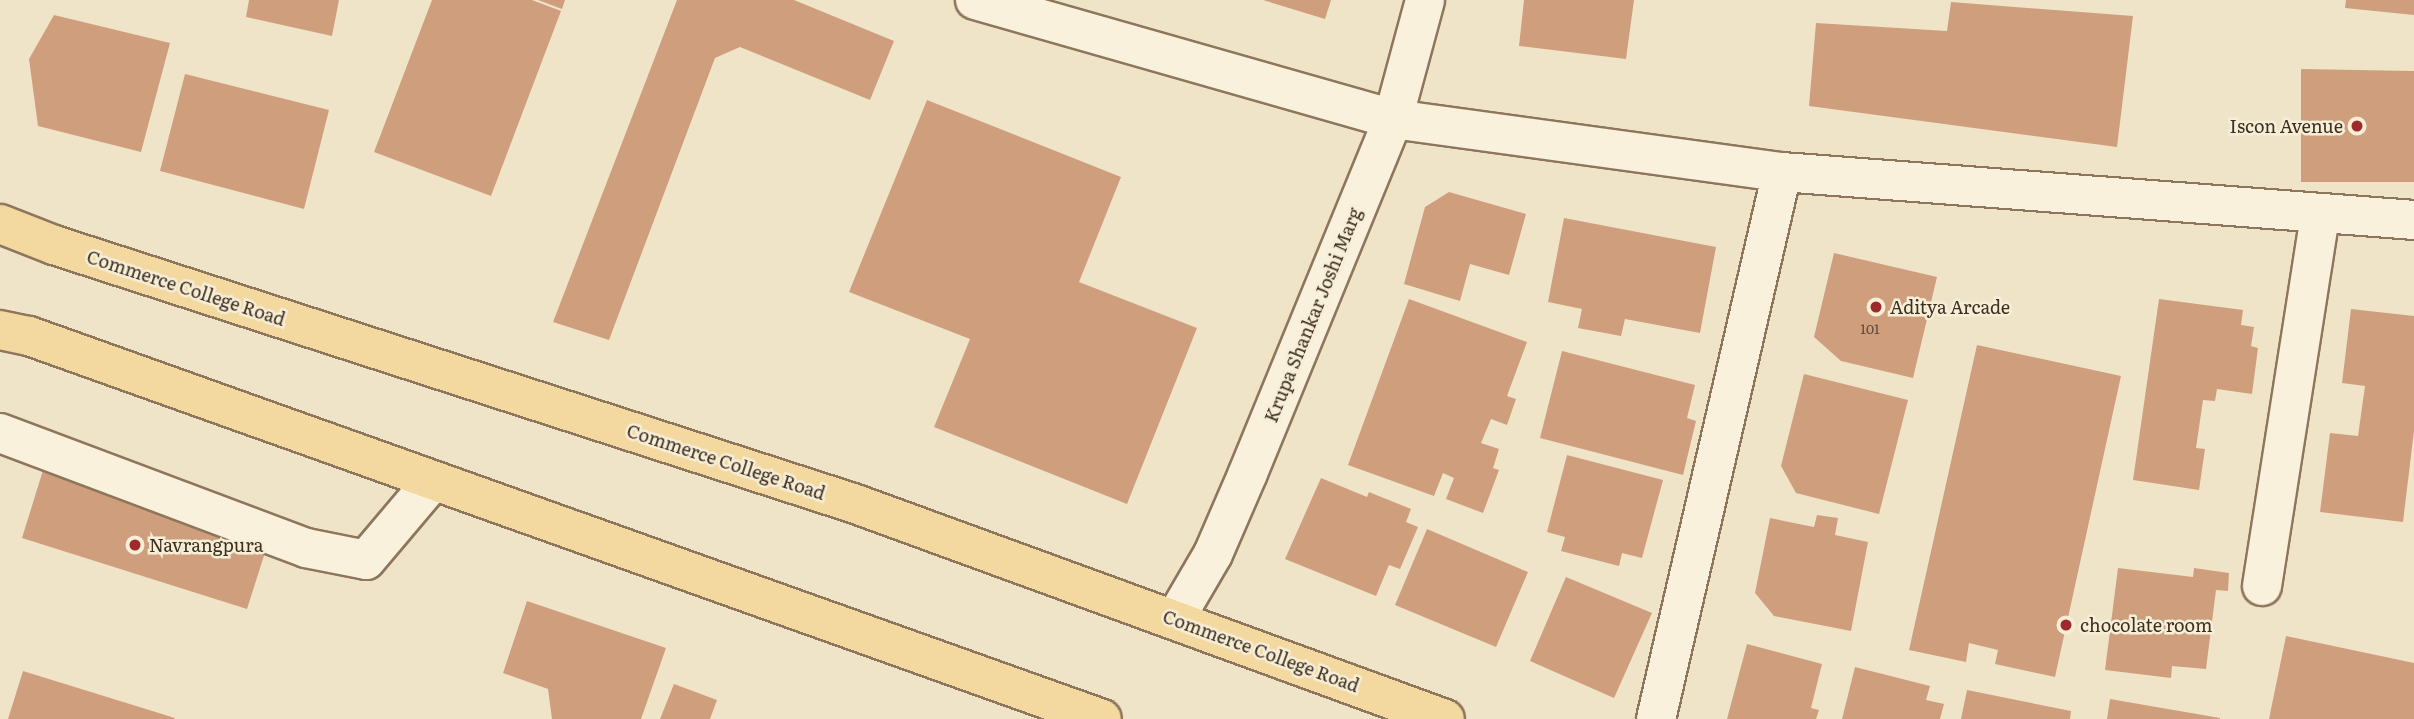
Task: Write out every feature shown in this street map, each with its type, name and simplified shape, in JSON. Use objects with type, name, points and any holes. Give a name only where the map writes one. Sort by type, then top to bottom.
[{"type":"main road","name":"Commerce College Road","points":[[0,224],[54,245],[853,503],[1445,719]]},
{"type":"main road","points":[[0,330],[42,341],[1102,719]]},
{"type":"street","points":[[975,0],[1393,119],[1782,172],[2320,215],[2414,220]]},
{"type":"street","name":"Krupa Shankar Joshi Marg","points":[[1175,619],[1213,554],[1393,119],[1425,0]]},
{"type":"street","points":[[1656,719],[1782,172]]},
{"type":"street","points":[[2262,586],[2320,215]]},
{"type":"street","points":[[0,433],[306,548],[366,560],[432,482]]},
{"type":"building","points":[[249,0],[339,0],[332,36],[246,17]]},
{"type":"building","points":[[432,0],[532,0],[561,11],[491,196],[374,152]]},
{"type":"building","points":[[538,0],[565,0],[562,9]]},
{"type":"building","points":[[677,0],[794,0],[894,41],[870,100],[740,47],[715,58],[609,340],[553,322]]},
{"type":"building","points":[[1263,0],[1331,0],[1325,19]]},
{"type":"building","points":[[1524,0],[1634,0],[1626,59],[1519,46]]},
{"type":"building","points":[[2346,0],[2414,0],[2414,15],[2345,8]]},
{"type":"building","points":[[1951,2],[2133,16],[2117,147],[1809,106],[1816,23],[1947,31]]},
{"type":"building","points":[[54,15],[170,43],[141,152],[38,126],[29,59]]},
{"type":"building","name":"Iscon Avenue","points":[[2301,69],[2414,71],[2414,182],[2301,182]]},
{"type":"building","points":[[185,74],[329,110],[304,209],[160,171]]},
{"type":"building","points":[[927,100],[1121,177],[1079,282],[1197,328],[1127,504],[934,427],[970,339],[849,292]]},
{"type":"building","points":[[1449,192],[1526,214],[1509,275],[1470,264],[1460,301],[1404,284],[1425,207]]},
{"type":"building","points":[[1564,218],[1716,247],[1700,333],[1625,319],[1621,336],[1578,328],[1582,309],[1548,302]]},
{"type":"building","name":"Aditya Arcade","points":[[1834,253],[1937,277],[1913,378],[1841,361],[1814,337]]},
{"type":"building","points":[[1409,299],[1527,342],[1507,396],[1516,399],[1507,425],[1491,419],[1481,443],[1499,449],[1493,468],[1499,470],[1483,513],[1446,499],[1454,478],[1443,473],[1434,496],[1348,465]]},
{"type":"building","points":[[2159,299],[2243,310],[2241,325],[2254,327],[2251,346],[2258,348],[2252,394],[2217,389],[2215,401],[2203,400],[2196,448],[2205,449],[2199,490],[2133,480]]},
{"type":"building","points":[[2351,309],[2414,316],[2414,431],[2403,522],[2320,512],[2330,433],[2358,436],[2365,386],[2342,383]]},
{"type":"building","points":[[1977,345],[2121,376],[2055,677],[1995,664],[1998,650],[1969,643],[1966,662],[1909,650]]},
{"type":"building","points":[[1562,351],[1695,385],[1687,418],[1696,421],[1683,475],[1540,438]]},
{"type":"building","points":[[1804,374],[1908,400],[1879,514],[1796,493],[1781,466]]},
{"type":"building","points":[[1567,455],[1663,480],[1642,558],[1622,553],[1619,566],[1561,551],[1565,537],[1547,532]]},
{"type":"building","points":[[44,467],[270,537],[247,609],[22,538]]},
{"type":"building","points":[[1321,478],[1367,497],[1369,492],[1411,509],[1406,522],[1418,527],[1400,569],[1389,565],[1376,596],[1285,559]]},
{"type":"building","points":[[1817,515],[1838,518],[1835,535],[1868,542],[1851,631],[1774,616],[1755,593],[1770,518],[1814,527]]},
{"type":"building","points":[[1427,529],[1528,572],[1496,647],[1395,605]]},
{"type":"building","points":[[2118,568],[2193,577],[2194,568],[2229,573],[2228,591],[2216,590],[2206,669],[2172,666],[2171,678],[2105,670]]},
{"type":"building","points":[[1566,577],[1652,613],[1614,698],[1530,661]]},
{"type":"building","points":[[527,601],[666,648],[641,719],[552,719],[548,689],[503,673]]},
{"type":"building","points":[[2286,636],[2414,663],[2414,719],[2269,719]]},
{"type":"building","points":[[1747,644],[1822,664],[1811,708],[1819,710],[1816,719],[1727,719]]},
{"type":"building","points":[[1855,667],[1930,686],[1926,700],[1944,704],[1940,719],[1842,719]]},
{"type":"building","points":[[23,671],[175,718],[8,719]]},
{"type":"building","points":[[674,684],[717,700],[710,719],[660,719]]},
{"type":"building","points":[[1967,690],[2071,711],[2070,719],[1961,719]]},
{"type":"building","points":[[2110,699],[2220,718],[2220,719],[2107,719]]},
{"type":"place","name":"Iscon Avenue","points":[[2357,126]]},
{"type":"place","name":"Aditya Arcade","points":[[1876,307]]},
{"type":"place","name":"Navrangpura","points":[[135,545]]},
{"type":"place","name":"chocolate room","points":[[2066,625]]}]
